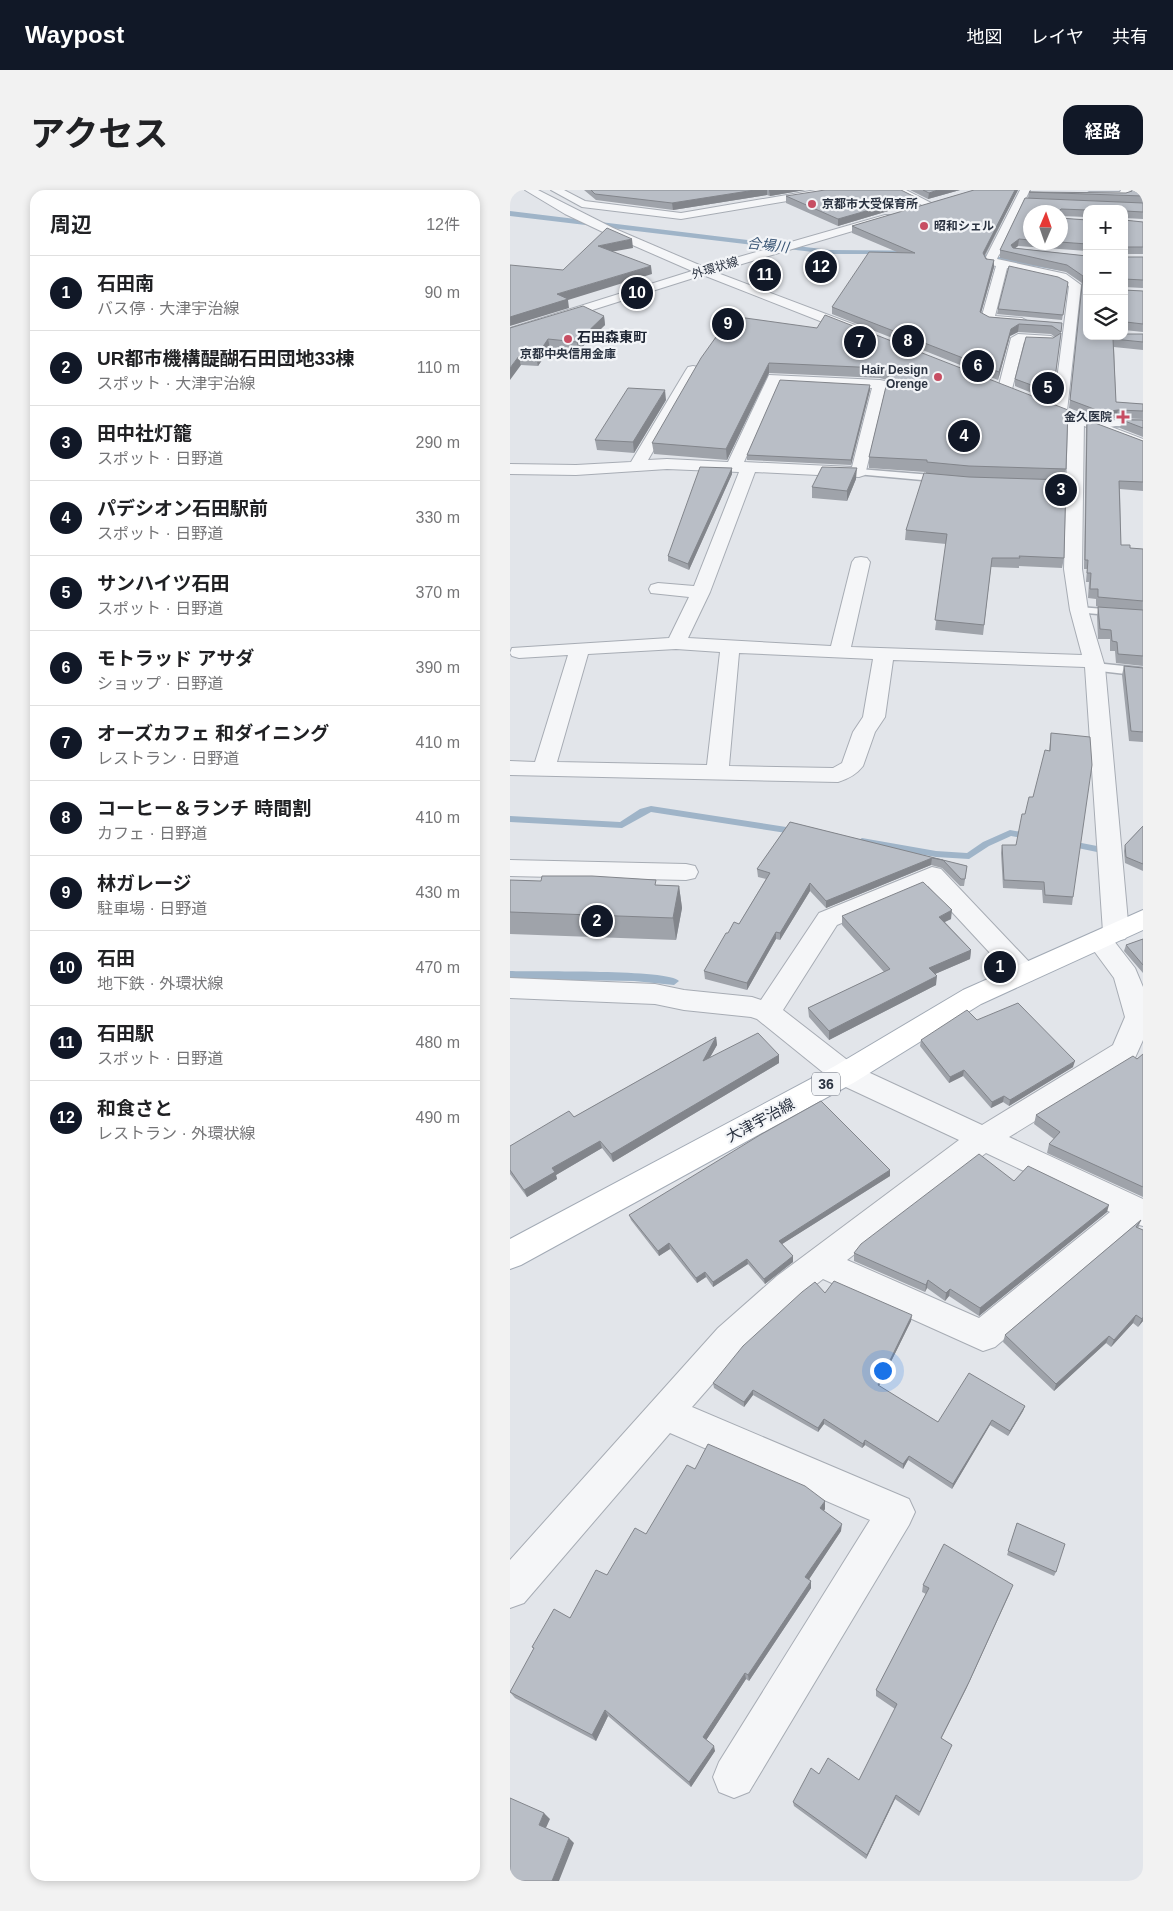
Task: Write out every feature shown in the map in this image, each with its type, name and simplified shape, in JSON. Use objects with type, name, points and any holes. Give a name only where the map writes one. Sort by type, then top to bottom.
[{"type":"main road","name":"大津宇治線","points":[[510,1256],[845,1074],[972,996],[1108,937],[1143,919]]},
{"type":"street","points":[[530,190],[610,231],[704,271],[866,335]]},
{"type":"street","points":[[556,190],[582,204],[680,216],[835,190]]},
{"type":"street","name":"外環状線","points":[[510,332],[704,271],[934,204],[897,190]]},
{"type":"street","points":[[1078,194],[1125,195],[1126,190]]},
{"type":"street","points":[[1025,196],[1009,220],[1006,237],[995,256],[988,319],[1034,323]]},
{"type":"street","points":[[1009,220],[1023,220]]},
{"type":"street","points":[[995,256],[1013,252]]},
{"type":"street","points":[[510,1589],[730,1339],[789,1286],[984,1138],[1136,1043],[1139,1017],[1126,975],[1108,937],[1095,664],[1078,610],[1073,569],[1067,332],[1081,289],[1062,277],[995,256]]},
{"type":"street","points":[[1083,334],[1067,332],[1018,338],[1009,391],[1143,444]]},
{"type":"street","points":[[637,465],[693,370]]},
{"type":"street","points":[[510,469],[576,470],[667,464],[741,466],[859,472],[880,384],[774,378],[741,466],[701,592],[676,643]]},
{"type":"street","points":[[840,651],[861,562]]},
{"type":"street","points":[[658,588],[701,592]]},
{"type":"street","points":[[519,652],[676,643],[1095,664]]},
{"type":"street","points":[[717,773],[730,646]]},
{"type":"street","points":[[544,769],[580,649]]},
{"type":"street","points":[[510,768],[838,775],[852,766],[864,732],[874,717],[884,654]]},
{"type":"street","points":[[510,868],[686,872]]},
{"type":"street","points":[[767,1012],[828,919],[932,875],[1024,973]]},
{"type":"street","points":[[510,988],[655,994],[684,1000],[752,1006],[767,1012],[845,1074],[1139,1211],[983,1336],[820,1263]]},
{"type":"street","points":[[665,1413],[896,1512],[734,1777]]},
{"type":"lane","points":[[1095,426],[1116,423],[1143,424]]},
{"type":"lane","points":[[859,472],[958,481]]},
{"type":"lane","points":[[1078,610],[1143,615]]},
{"type":"lane","points":[[1095,664],[1143,672]]},
{"type":"water","name":"合場川","points":[[510,211],[830,250],[959,251],[1083,269],[1083,273],[959,254],[830,254],[510,216]]},
{"type":"building","points":[[591,190],[755,190],[672,203],[595,194]]},
{"type":"building","points":[[825,190],[901,190],[915,197],[838,219],[786,196]]},
{"type":"building","points":[[923,190],[938,190],[929,193]]},
{"type":"building","points":[[974,190],[1015,190],[983,253],[986,259],[994,260],[980,312],[989,317],[1062,323],[1061,332],[1052,326],[1019,324],[1011,329],[999,372],[832,307],[869,252],[915,253],[852,226]]},
{"type":"building","points":[[1132,190],[1143,190],[1143,196],[1029,192],[1126,193]]},
{"type":"building","points":[[1025,198],[1143,203],[1143,212],[1128,211],[1128,205],[1083,205],[1083,210],[1068,209],[1068,205],[1023,205],[1023,239],[1019,239],[1011,245],[1013,248],[1083,256],[1083,276],[1067,265],[1000,250]]},
{"type":"building","points":[[1068,219],[1083,220],[1083,244],[1068,243]]},
{"type":"building","points":[[1128,220],[1143,222],[1143,247],[1128,247]]},
{"type":"building","points":[[607,228],[632,239],[598,246],[651,266],[557,294],[568,299],[510,317],[510,265],[563,270]]},
{"type":"building","points":[[1128,257],[1143,257],[1143,280],[1128,279]]},
{"type":"building","points":[[1009,266],[1058,277],[1068,282],[1063,315],[998,309]]},
{"type":"building","points":[[1083,276],[1083,340],[1113,340],[1116,402],[1143,404],[1143,411],[1118,410],[1102,412],[1070,400]]},
{"type":"building","points":[[1128,290],[1143,291],[1143,324],[1128,322]]},
{"type":"building","points":[[583,306],[604,316],[577,342],[548,339],[536,357],[519,356],[510,368],[510,328]]},
{"type":"building","points":[[825,315],[1068,410],[1066,469],[969,466],[927,462],[927,460],[869,457],[889,374],[887,370],[880,368],[769,363],[726,449],[652,443],[701,358],[731,316],[817,328]]},
{"type":"building","points":[[1061,333],[1053,393],[1015,379],[1026,337],[1053,338]]},
{"type":"building","points":[[1128,334],[1143,334],[1143,342],[1123,340],[1128,340]]},
{"type":"building","points":[[780,380],[870,385],[851,460],[747,455]]},
{"type":"building","points":[[628,388],[665,390],[633,442],[595,440]]},
{"type":"building","points":[[1087,420],[1143,441],[1143,482],[1119,481],[1121,545],[1130,545],[1130,548],[1143,549],[1143,601],[1098,597],[1098,589],[1090,589],[1091,573],[1087,573],[1088,560],[1085,560]]},
{"type":"building","points":[[1122,420],[1143,420],[1143,428]]},
{"type":"building","points":[[700,467],[732,468],[688,564],[668,556]]},
{"type":"building","points":[[822,467],[857,468],[847,491],[812,487]]},
{"type":"building","points":[[924,473],[969,477],[1066,480],[1064,558],[1019,556],[1020,558],[992,558],[984,625],[935,620],[947,534],[906,530]]},
{"type":"building","points":[[1098,607],[1143,610],[1143,656],[1118,654],[1117,642],[1112,641],[1111,630],[1100,629]]},
{"type":"building","points":[[1124,666],[1143,668],[1143,732],[1131,731]]},
{"type":"building","points":[[1051,733],[1090,737],[1092,765],[1073,897],[1045,895],[1044,882],[1004,880],[1002,845],[1016,845],[1022,814],[1025,814],[1029,797],[1033,797],[1045,750],[1050,751]]},
{"type":"building","points":[[790,822],[942,860],[932,858],[826,901],[810,883],[780,933],[776,932],[747,983],[704,971],[726,933],[728,933],[734,922],[739,924],[770,873],[757,869]]},
{"type":"building","points":[[1143,826],[1143,864],[1126,857],[1125,845]]},
{"type":"building","points":[[943,860],[967,866],[965,879],[961,879]]},
{"type":"building","points":[[542,876],[592,876],[656,880],[655,885],[679,886],[673,918],[510,912],[510,880],[541,881]]},
{"type":"building","points":[[923,882],[952,910],[939,917],[971,950],[929,968],[937,976],[829,1031],[808,1008],[890,969],[842,916]]},
{"type":"building","points":[[1143,939],[1143,965],[1126,945]]},
{"type":"building","points":[[1018,1003],[1075,1061],[1010,1100],[1004,1096],[992,1102],[964,1070],[950,1077],[921,1040],[967,1010],[977,1020]]},
{"type":"building","points":[[758,1033],[779,1055],[611,1154],[600,1141],[552,1168],[555,1172],[524,1190],[510,1170],[510,1146],[569,1111],[574,1117],[716,1037],[703,1061]]},
{"type":"building","points":[[1143,1054],[1143,1187],[1049,1144],[1060,1132],[1036,1115],[1133,1056],[1137,1059]]},
{"type":"building","points":[[821,1101],[890,1170],[779,1241],[793,1256],[764,1279],[747,1259],[713,1282],[705,1272],[696,1278],[669,1243],[658,1251],[629,1215],[760,1135]]},
{"type":"building","points":[[979,1154],[1014,1181],[1028,1166],[1109,1205],[980,1308],[950,1289],[946,1293],[928,1280],[926,1285],[854,1253],[861,1244]]},
{"type":"building","points":[[1141,1220],[1136,1227],[1143,1230],[1142,1319],[1136,1315],[1114,1340],[1109,1336],[1056,1384],[1005,1335]]},
{"type":"building","points":[[834,1281],[912,1315],[878,1385],[938,1422],[969,1373],[1025,1406],[1010,1431],[992,1420],[953,1484],[909,1456],[903,1464],[865,1440],[863,1444],[824,1419],[818,1428],[753,1390],[744,1402],[713,1383],[743,1346],[802,1292],[815,1282],[825,1293]]},
{"type":"building","points":[[708,1444],[805,1486],[825,1501],[820,1508],[842,1524],[805,1577],[811,1581],[748,1675],[745,1673],[703,1737],[714,1746],[689,1782],[605,1710],[592,1735],[510,1692],[534,1648],[532,1647],[554,1609],[570,1618],[596,1570],[607,1575],[635,1528],[646,1534],[687,1465],[695,1469]]},
{"type":"building","points":[[1017,1523],[1065,1544],[1056,1572],[1008,1551]]},
{"type":"building","points":[[944,1544],[1013,1585],[941,1738],[952,1745],[920,1812],[896,1795],[867,1855],[793,1802],[811,1768],[819,1774],[828,1758],[859,1780],[897,1704],[876,1690],[929,1588],[923,1585]]},
{"type":"building","points":[[510,1798],[544,1813],[539,1825],[569,1838],[552,1881],[510,1881]]},
{"type":"waterway","points":[[510,819],[622,825],[643,811],[651,809],[799,832]]},
{"type":"waterway","points":[[862,841],[936,854],[969,856],[986,844],[1010,833],[1033,837]]},
{"type":"waterway","points":[[1066,843],[1097,849]]},
{"type":"waterway","points":[[510,975],[614,976],[674,981]]},
{"type":"place","name":"京都市大受保育所","points":[[812,204]]},
{"type":"place","name":"昭和シェル","points":[[924,226]]},
{"type":"place","name":"和食さと","points":[[821,267]]},
{"type":"place","name":"石田駅","points":[[765,275]]},
{"type":"place","name":"石田","points":[[637,293]]},
{"type":"place","name":"林ガレージ","points":[[728,324]]},
{"type":"place","name":"京都中央信用金庫","points":[[568,339]]},
{"type":"place","name":"コーヒー＆ランチ 時間割","points":[[908,341]]},
{"type":"place","name":"オーズカフェ 和ダイニング","points":[[860,342]]},
{"type":"place","name":"モトラッド アサダ","points":[[978,366]]},
{"type":"place","name":"Hair Design Orenge","points":[[938,377]]},
{"type":"place","name":"サンハイツ石田","points":[[1048,388]]},
{"type":"place","name":"金久医院","points":[[1123,417]]},
{"type":"place","name":"パデシオン石田駅前","points":[[964,436]]},
{"type":"place","name":"田中社灯籠","points":[[1061,490]]},
{"type":"place","name":"UR都市機構醍醐石田団地33棟","points":[[597,921]]},
{"type":"place","name":"石田南","points":[[1000,967]]},
{"type":"district","name":"石田森東町","points":[[612,337]]}]
